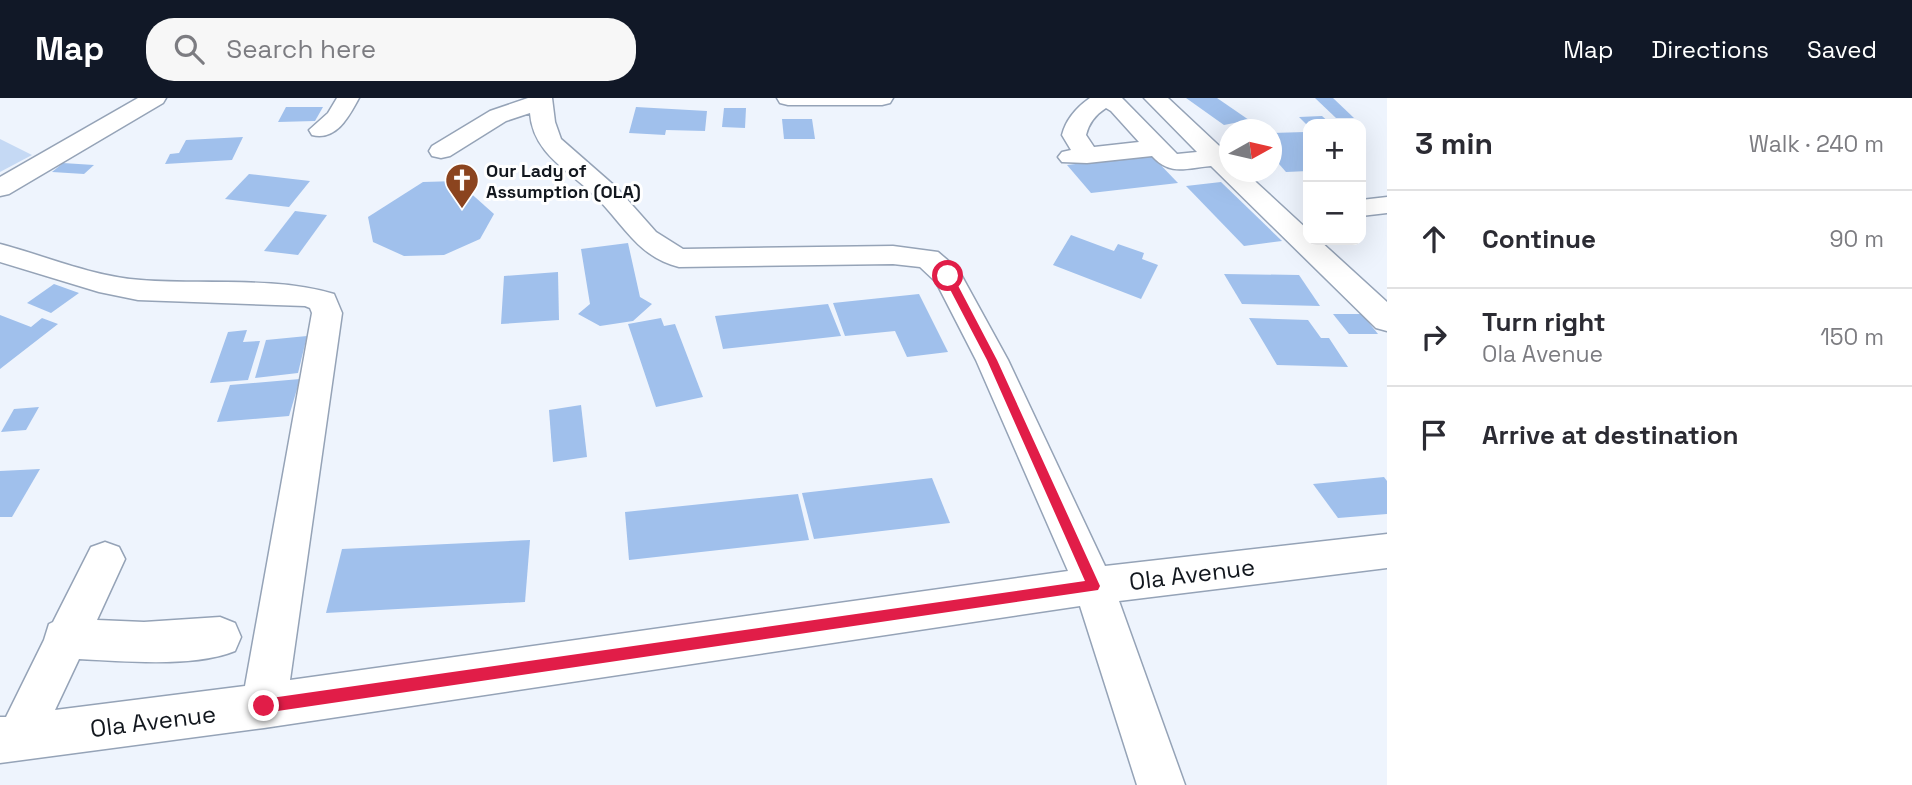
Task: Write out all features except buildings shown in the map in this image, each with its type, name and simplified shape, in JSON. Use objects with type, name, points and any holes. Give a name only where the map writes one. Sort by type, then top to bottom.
[{"type":"street","points":[[0,188],[155,98]]},
{"type":"street","points":[[321,130],[337,117],[348,98]]},
{"type":"street","points":[[789,98],[882,98]]},
{"type":"street","points":[[1155,98],[1219,160]]},
{"type":"street","points":[[1157,148],[1079,156],[1074,135],[1075,126],[1092,106],[1107,99],[1119,106],[1171,162],[1219,166]]},
{"type":"street","points":[[441,151],[498,116],[542,100],[543,125],[551,143],[609,195],[633,227],[656,250],[679,258],[893,255],[928,259],[948,276],[992,360],[1094,586],[1161,785]]},
{"type":"street","points":[[1242,182],[1387,320]]},
{"type":"street","points":[[1366,207],[1387,205]]},
{"type":"street","points":[[1277,216],[1303,213]]},
{"type":"street","points":[[0,253],[99,282],[138,290],[306,296],[323,302],[327,313],[264,706]]},
{"type":"street","name":"Ola Avenue","points":[[9,739],[264,706],[1094,586],[1387,551]]},
{"type":"street","points":[[9,739],[104,559]]},
{"type":"street","points":[[64,638],[144,642],[220,636]]},
{"type":"shaded area","points":[[0,139],[32,155],[0,172]]},
{"type":"place","name":"Our Lady of Assumption (OLA)","points":[[462,210]]},
{"type":"route","points":[[264,706],[1094,586],[992,360],[948,276]]}]
